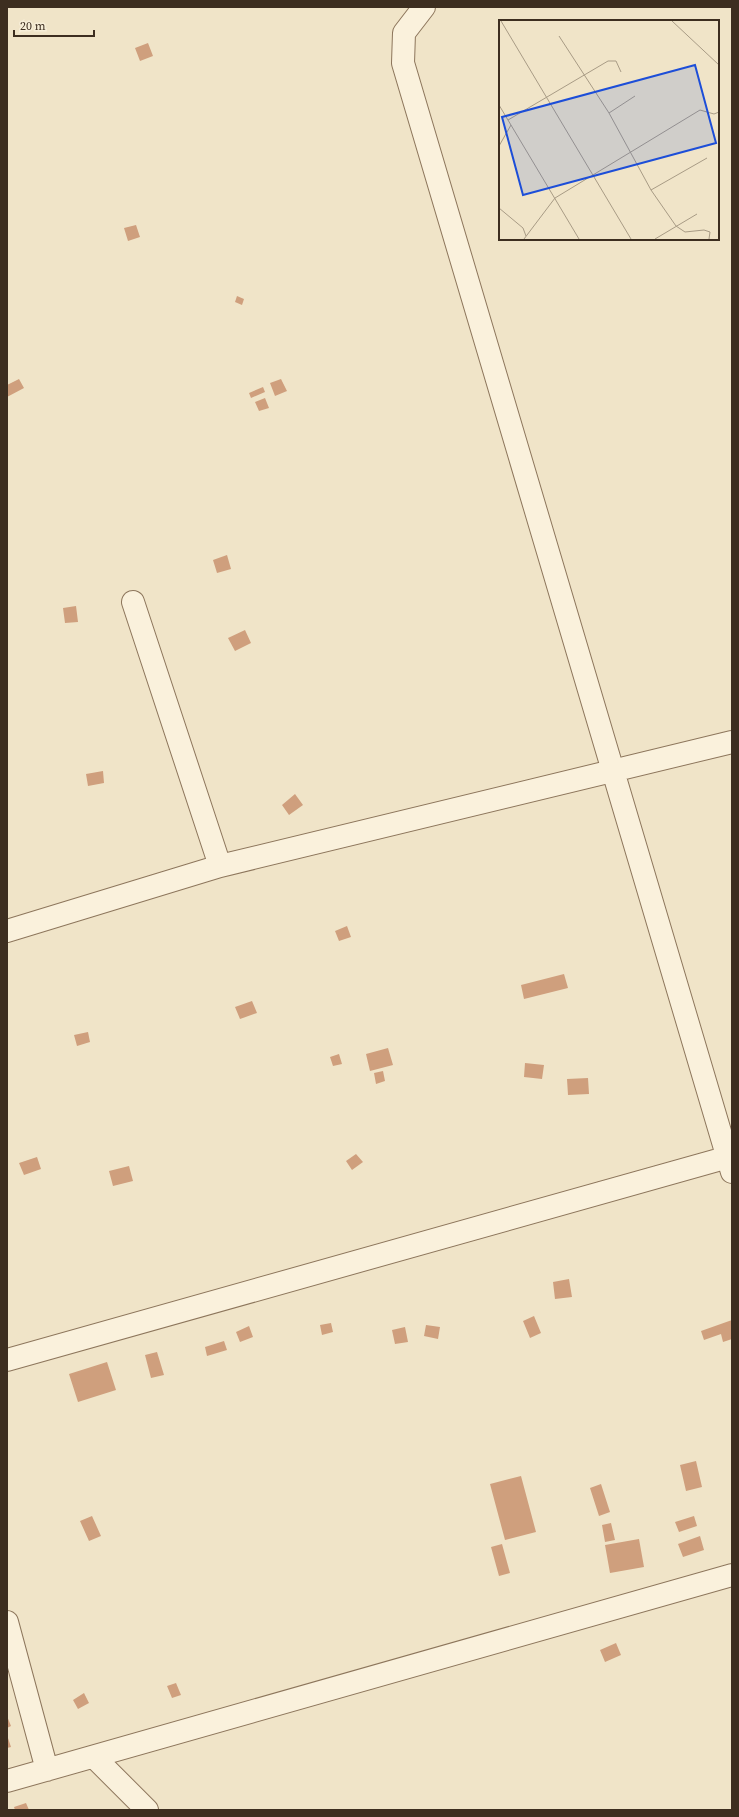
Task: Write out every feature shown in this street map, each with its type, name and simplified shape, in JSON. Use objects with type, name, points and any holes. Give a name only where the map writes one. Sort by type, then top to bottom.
[{"type":"street","points":[[7,1360],[730,1162],[403,63],[404,33],[424,7]]},
{"type":"street","points":[[133,602],[220,866]]},
{"type":"street","points":[[7,931],[220,866],[732,742]]},
{"type":"street","points":[[7,1781],[732,1575]]},
{"type":"street","points":[[7,1622],[47,1770]]},
{"type":"street","points":[[94,1757],[147,1810]]},
{"type":"building","points":[[148,43],[153,56],[140,61],[135,48]]},
{"type":"building","points":[[136,225],[140,237],[128,241],[124,228]]},
{"type":"building","points":[[237,296],[244,299],[242,305],[235,302]]},
{"type":"building","points":[[19,379],[24,388],[7,397],[7,385]]},
{"type":"building","points":[[281,379],[287,391],[275,396],[270,383]]},
{"type":"building","points":[[263,387],[265,392],[251,398],[249,393]]},
{"type":"building","points":[[265,398],[269,408],[259,411],[255,402]]},
{"type":"building","points":[[227,555],[231,569],[217,573],[213,560]]},
{"type":"building","points":[[76,606],[78,622],[65,623],[63,608]]},
{"type":"building","points":[[245,630],[251,643],[235,651],[228,638]]},
{"type":"building","points":[[103,771],[104,783],[88,786],[86,774]]},
{"type":"building","points":[[295,794],[303,805],[289,815],[282,805]]},
{"type":"building","points":[[347,926],[351,937],[339,941],[335,931]]},
{"type":"building","points":[[564,974],[568,988],[524,999],[521,985]]},
{"type":"building","points":[[252,1001],[257,1013],[240,1019],[235,1007]]},
{"type":"building","points":[[88,1032],[90,1042],[77,1046],[74,1035]]},
{"type":"building","points":[[388,1048],[393,1065],[370,1071],[366,1054]]},
{"type":"building","points":[[339,1054],[342,1064],[333,1066],[330,1057]]},
{"type":"building","points":[[525,1063],[544,1065],[542,1079],[524,1077]]},
{"type":"building","points":[[383,1071],[385,1081],[376,1084],[374,1073]]},
{"type":"building","points":[[588,1078],[589,1094],[568,1095],[567,1079]]},
{"type":"building","points":[[356,1154],[363,1162],[352,1170],[346,1161]]},
{"type":"building","points":[[37,1157],[41,1169],[24,1175],[19,1163]]},
{"type":"building","points":[[129,1166],[133,1181],[113,1186],[109,1171]]},
{"type":"building","points":[[569,1279],[572,1297],[555,1299],[553,1282]]},
{"type":"building","points":[[534,1316],[541,1333],[530,1338],[523,1321]]},
{"type":"building","points":[[732,1320],[732,1339],[723,1342],[721,1334],[704,1340],[701,1331]]},
{"type":"building","points":[[331,1323],[333,1332],[322,1335],[320,1325]]},
{"type":"building","points":[[426,1325],[440,1327],[438,1339],[424,1336]]},
{"type":"building","points":[[249,1326],[253,1337],[240,1342],[236,1332]]},
{"type":"building","points":[[405,1327],[408,1342],[395,1344],[392,1330]]},
{"type":"building","points":[[224,1341],[227,1350],[207,1356],[205,1347]]},
{"type":"building","points":[[157,1352],[164,1375],[151,1378],[145,1355]]},
{"type":"building","points":[[107,1362],[116,1390],[78,1402],[69,1374]]},
{"type":"building","points":[[696,1461],[702,1487],[686,1491],[680,1465]]},
{"type":"building","points":[[521,1476],[536,1532],[505,1540],[490,1484]]},
{"type":"building","points":[[601,1484],[610,1512],[599,1516],[590,1488]]},
{"type":"building","points":[[92,1516],[101,1536],[89,1541],[80,1521]]},
{"type":"building","points":[[694,1516],[697,1526],[679,1532],[675,1522]]},
{"type":"building","points":[[611,1523],[615,1540],[605,1542],[602,1525]]},
{"type":"building","points":[[700,1536],[704,1550],[683,1557],[678,1544]]},
{"type":"building","points":[[639,1539],[644,1567],[610,1573],[605,1545]]},
{"type":"building","points":[[502,1544],[510,1573],[499,1576],[491,1547]]},
{"type":"building","points":[[616,1643],[621,1655],[605,1662],[600,1650]]},
{"type":"building","points":[[176,1683],[181,1695],[172,1698],[167,1686]]},
{"type":"building","points":[[84,1693],[89,1703],[78,1709],[73,1700]]},
{"type":"building","points":[[7,1716],[11,1726],[7,1728]]},
{"type":"building","points":[[7,1735],[11,1747],[7,1748]]},
{"type":"building","points":[[26,1803],[29,1810],[15,1810],[14,1807]]}]
